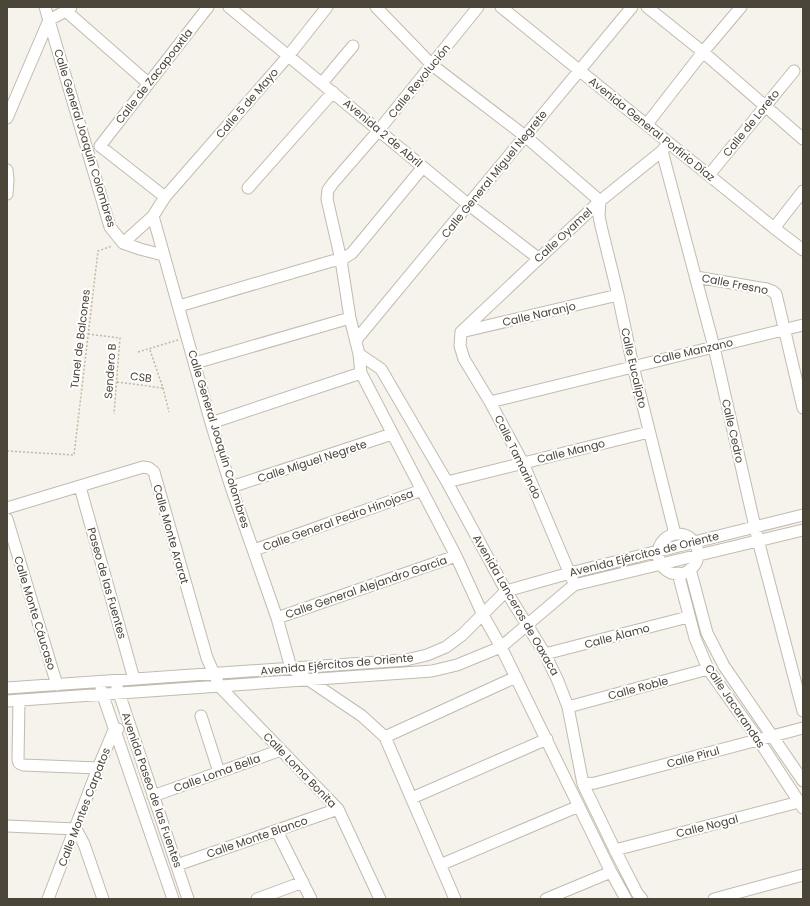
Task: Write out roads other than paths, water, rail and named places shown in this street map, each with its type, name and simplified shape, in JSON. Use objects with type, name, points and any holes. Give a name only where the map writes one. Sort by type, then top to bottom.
[{"type":"street","name":"Calle General Joaquín Colombres","points":[[45,7],[110,227],[123,243]]},
{"type":"street","name":"Calle de Zacapoaxtla","points":[[165,197],[100,146],[208,7]]},
{"type":"street","name":"Avenida 2 de Abril","points":[[229,7],[469,205],[538,258]]},
{"type":"street","name":"Calle 5 de Mayo","points":[[123,243],[153,216],[165,197],[288,55],[327,7]]},
{"type":"street","points":[[376,7],[432,65],[525,136],[600,201]]},
{"type":"street","name":"Calle Revolución","points":[[341,260],[327,199],[328,190],[333,182],[379,130],[478,7]]},
{"type":"street","name":"Avenida General Porfirio Díaz","points":[[501,7],[647,124],[665,147],[709,175],[803,250]]},
{"type":"street","name":"Calle General Miguel Negrete","points":[[356,340],[632,7]]},
{"type":"street","points":[[647,7],[803,139]]},
{"type":"street","points":[[647,124],[702,52],[741,7]]},
{"type":"street","points":[[7,118],[49,20],[68,9],[148,83]]},
{"type":"street","points":[[322,83],[353,46]]},
{"type":"street","name":"Calle de Loreto","points":[[709,175],[794,71]]},
{"type":"street","points":[[248,188],[333,92]]},
{"type":"street","name":"Calle Oyamel","points":[[461,332],[600,201],[665,147]]},
{"type":"street","name":"Calle Cedro","points":[[665,147],[714,347],[758,540],[803,711]]},
{"type":"street","points":[[179,306],[332,261],[341,260],[352,253],[423,167]]},
{"type":"street","points":[[7,170],[7,194]]},
{"type":"street","points":[[774,228],[803,191]]},
{"type":"street","name":"Calle Eucalipto","points":[[600,201],[599,216],[633,366],[675,534]]},
{"type":"street","points":[[123,243],[163,255],[153,216]]},
{"type":"street","name":"Calle General Joaquín Colombres","points":[[163,255],[188,337],[211,423],[231,487],[277,618],[291,668]]},
{"type":"street","points":[[341,260],[350,318],[359,354],[361,373],[456,556],[483,615],[501,647],[611,872],[626,899]]},
{"type":"street","name":"Calle Fresno","points":[[696,276],[766,288],[776,294],[803,408]]},
{"type":"street","name":"Calle Naranjo","points":[[461,332],[618,296]]},
{"type":"street","points":[[195,363],[350,318]]},
{"type":"street","name":"Calle Manzano","points":[[490,402],[803,325]]},
{"type":"street","name":"Calle Tamarindo","points":[[461,332],[460,346],[464,358],[523,463],[574,585]]},
{"type":"street","name":"Avenida Lanceros de Oaxaca","points":[[359,354],[381,369],[447,482],[506,591],[546,654],[568,707],[584,784],[615,850],[637,893],[642,899]]},
{"type":"street","points":[[211,423],[361,373]]},
{"type":"street","name":"Calle Mango","points":[[447,482],[649,432]]},
{"type":"street","name":"Calle Miguel Negrete","points":[[231,487],[392,434]]},
{"type":"street","name":"Calle Monte Ararat","points":[[7,508],[142,467],[149,468],[154,472],[205,651],[213,674]]},
{"type":"street","name":"Paseo de las Fuentes","points":[[80,487],[134,679]]},
{"type":"street","name":"Calle General Pedro Hinojosa","points":[[254,550],[422,490]]},
{"type":"street","name":"Avenida Ejércitos de Oriente","points":[[7,688],[406,660],[427,655],[446,647],[462,635],[506,591],[570,573],[803,515]]},
{"type":"street","name":"Calle Monte Cáucaso","points":[[7,519],[57,684]]},
{"type":"street","name":"Avenida Ejércitos de Oriente","points":[[7,701],[309,681],[432,671],[457,665],[501,647],[574,585],[803,530]]},
{"type":"street","points":[[675,534],[687,536],[694,542],[697,548],[698,556],[690,569],[678,573],[668,571],[661,564],[658,551],[659,546],[665,538],[675,534]]},
{"type":"street","name":"Calle General Alejandro García","points":[[277,618],[456,556]]},
{"type":"street","name":"Calle Jacarandas","points":[[690,569],[707,633],[724,666],[803,781]]},
{"type":"street","name":"Calle Jacarandas","points":[[678,573],[688,617],[708,669],[801,805]]},
{"type":"street","name":"Calle Álamo","points":[[546,654],[688,617]]},
{"type":"street","points":[[695,638],[707,633]]},
{"type":"street","points":[[291,668],[362,716],[385,737],[455,899]]},
{"type":"street","name":"Calle Roble","points":[[568,707],[708,669]]},
{"type":"street","name":"Calle Loma Bonita","points":[[213,674],[220,687],[338,809],[380,899]]},
{"type":"street","points":[[385,737],[516,677]]},
{"type":"street","name":"Avenida Paseo de las Fuentes","points":[[115,680],[188,899]]},
{"type":"street","name":"Avenida Paseo de las Fuentes","points":[[98,682],[173,899]]},
{"type":"street","points":[[19,700],[19,763],[23,766],[98,768]]},
{"type":"street","points":[[201,716],[220,772]]},
{"type":"street","points":[[114,730],[130,725]]},
{"type":"street","name":"Calle Pirul","points":[[584,784],[595,783],[803,728]]},
{"type":"street","name":"Calle Montes Carpatos","points":[[48,899],[114,730]]},
{"type":"street","points":[[412,798],[547,739]]},
{"type":"street","name":"Calle Loma Bella","points":[[153,796],[282,750]]},
{"type":"street","name":"Calle Nogal","points":[[615,850],[801,805]]},
{"type":"street","points":[[440,866],[579,806]]},
{"type":"street","name":"Calle Monte Blanco","points":[[177,865],[338,809]]},
{"type":"street","points":[[7,826],[76,829],[84,844],[103,899]]},
{"type":"street","points":[[277,831],[311,899]]},
{"type":"street","points":[[546,899],[611,872]]},
{"type":"street","points":[[714,899],[803,875]]},
{"type":"street","points":[[257,899],[303,882]]}]
